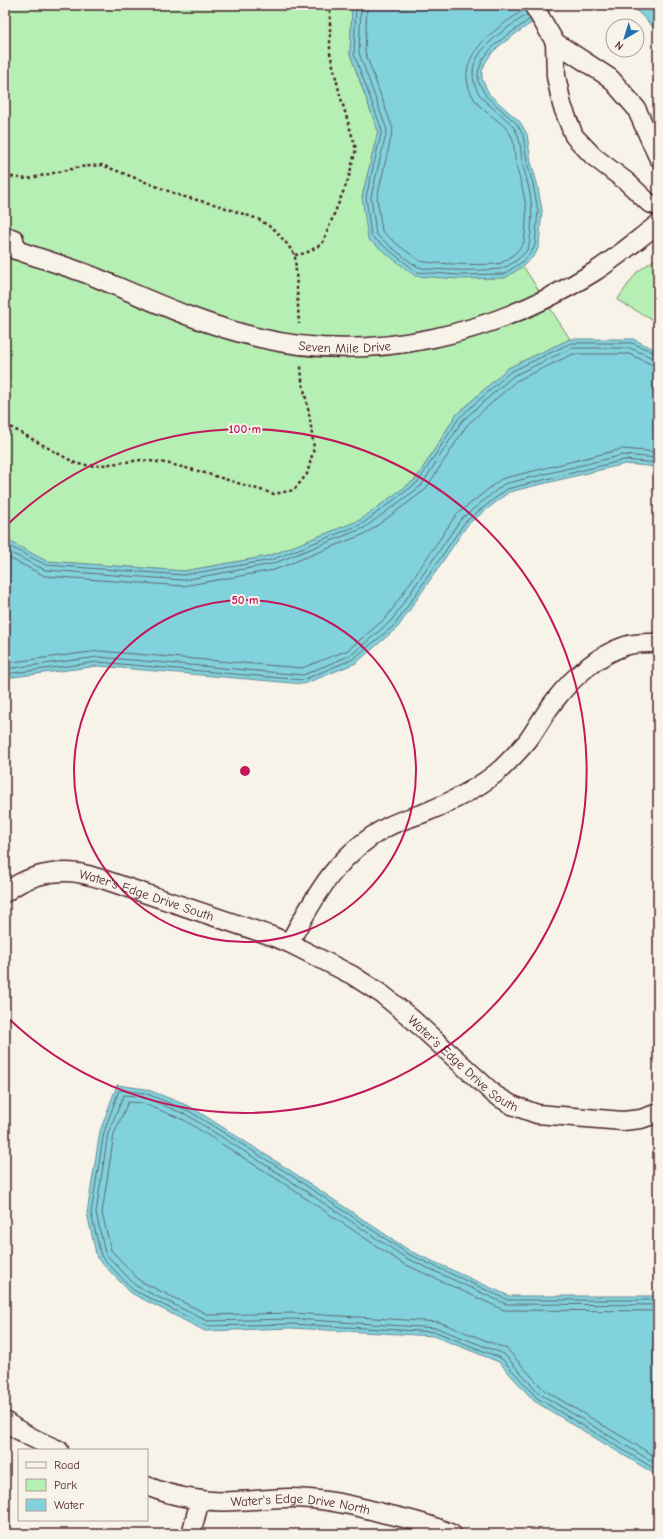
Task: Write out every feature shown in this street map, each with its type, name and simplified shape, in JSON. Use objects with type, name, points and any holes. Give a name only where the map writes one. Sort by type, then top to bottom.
[{"type":"street","points":[[537,11],[555,42],[610,78],[636,108],[658,157]]},
{"type":"street","points":[[555,42],[556,76],[560,98],[574,136],[593,156],[627,182],[649,203],[658,206]]},
{"type":"street","name":"Seven Mile Drive","points":[[9,247],[92,276],[204,322],[261,339],[300,345],[345,348],[400,344],[437,338],[501,318],[543,301],[595,271],[658,224]]},
{"type":"street","points":[[289,943],[317,894],[338,866],[361,844],[388,827],[442,805],[477,787],[502,768],[528,740],[560,694],[578,674],[604,656],[625,646],[638,643],[658,643]]},
{"type":"street","name":"Water's Edge Drive South","points":[[5,893],[12,887],[33,878],[55,873],[77,873],[102,879],[272,936],[352,975],[383,995],[411,1018],[495,1095],[512,1105],[537,1114],[623,1121],[641,1119],[658,1113]]},
{"type":"street","points":[[5,1421],[38,1441],[57,1449]]},
{"type":"street","name":"Water's Edge Drive North","points":[[148,1486],[200,1500],[234,1501],[286,1498],[338,1502],[433,1525],[452,1534]]},
{"type":"street","points":[[190,1534],[200,1500]]},
{"type":"path","points":[[295,255],[306,253],[322,244],[348,180],[356,149],[340,95],[330,53],[330,10],[327,5]]},
{"type":"path","points":[[5,176],[27,179],[80,167],[102,165],[182,196],[217,205],[258,219],[275,230],[295,255],[302,380],[314,448],[307,474],[294,490],[274,494],[166,463],[141,460],[95,466],[77,464],[5,424]]},
{"type":"green space","points":[[5,5],[352,5],[350,54],[378,131],[362,197],[505,278],[523,266],[570,339],[508,368],[456,415],[416,479],[360,520],[269,556],[184,571],[46,561],[5,539]]},
{"type":"green space","points":[[658,257],[658,323],[617,300],[637,272]]},
{"type":"water","points":[[352,5],[559,5],[499,46],[491,54],[482,71],[482,79],[489,94],[520,122],[527,134],[531,162],[542,210],[539,246],[535,255],[523,266],[505,278],[459,279],[415,276],[368,239],[362,197],[378,131],[350,54]]},
{"type":"water","points":[[631,5],[658,5],[658,32],[645,18]]},
{"type":"water","points":[[570,339],[633,339],[658,351],[658,467],[625,464],[509,492],[468,524],[398,627],[356,663],[304,684],[98,666],[5,678],[5,539],[46,561],[184,571],[269,556],[360,520],[416,479],[456,415],[508,368]]},
{"type":"water","points":[[117,1085],[146,1089],[191,1107],[288,1169],[410,1251],[509,1296],[658,1296],[658,1476],[534,1401],[499,1362],[434,1336],[291,1328],[205,1331],[131,1293],[97,1258],[87,1213],[100,1131]]}]
